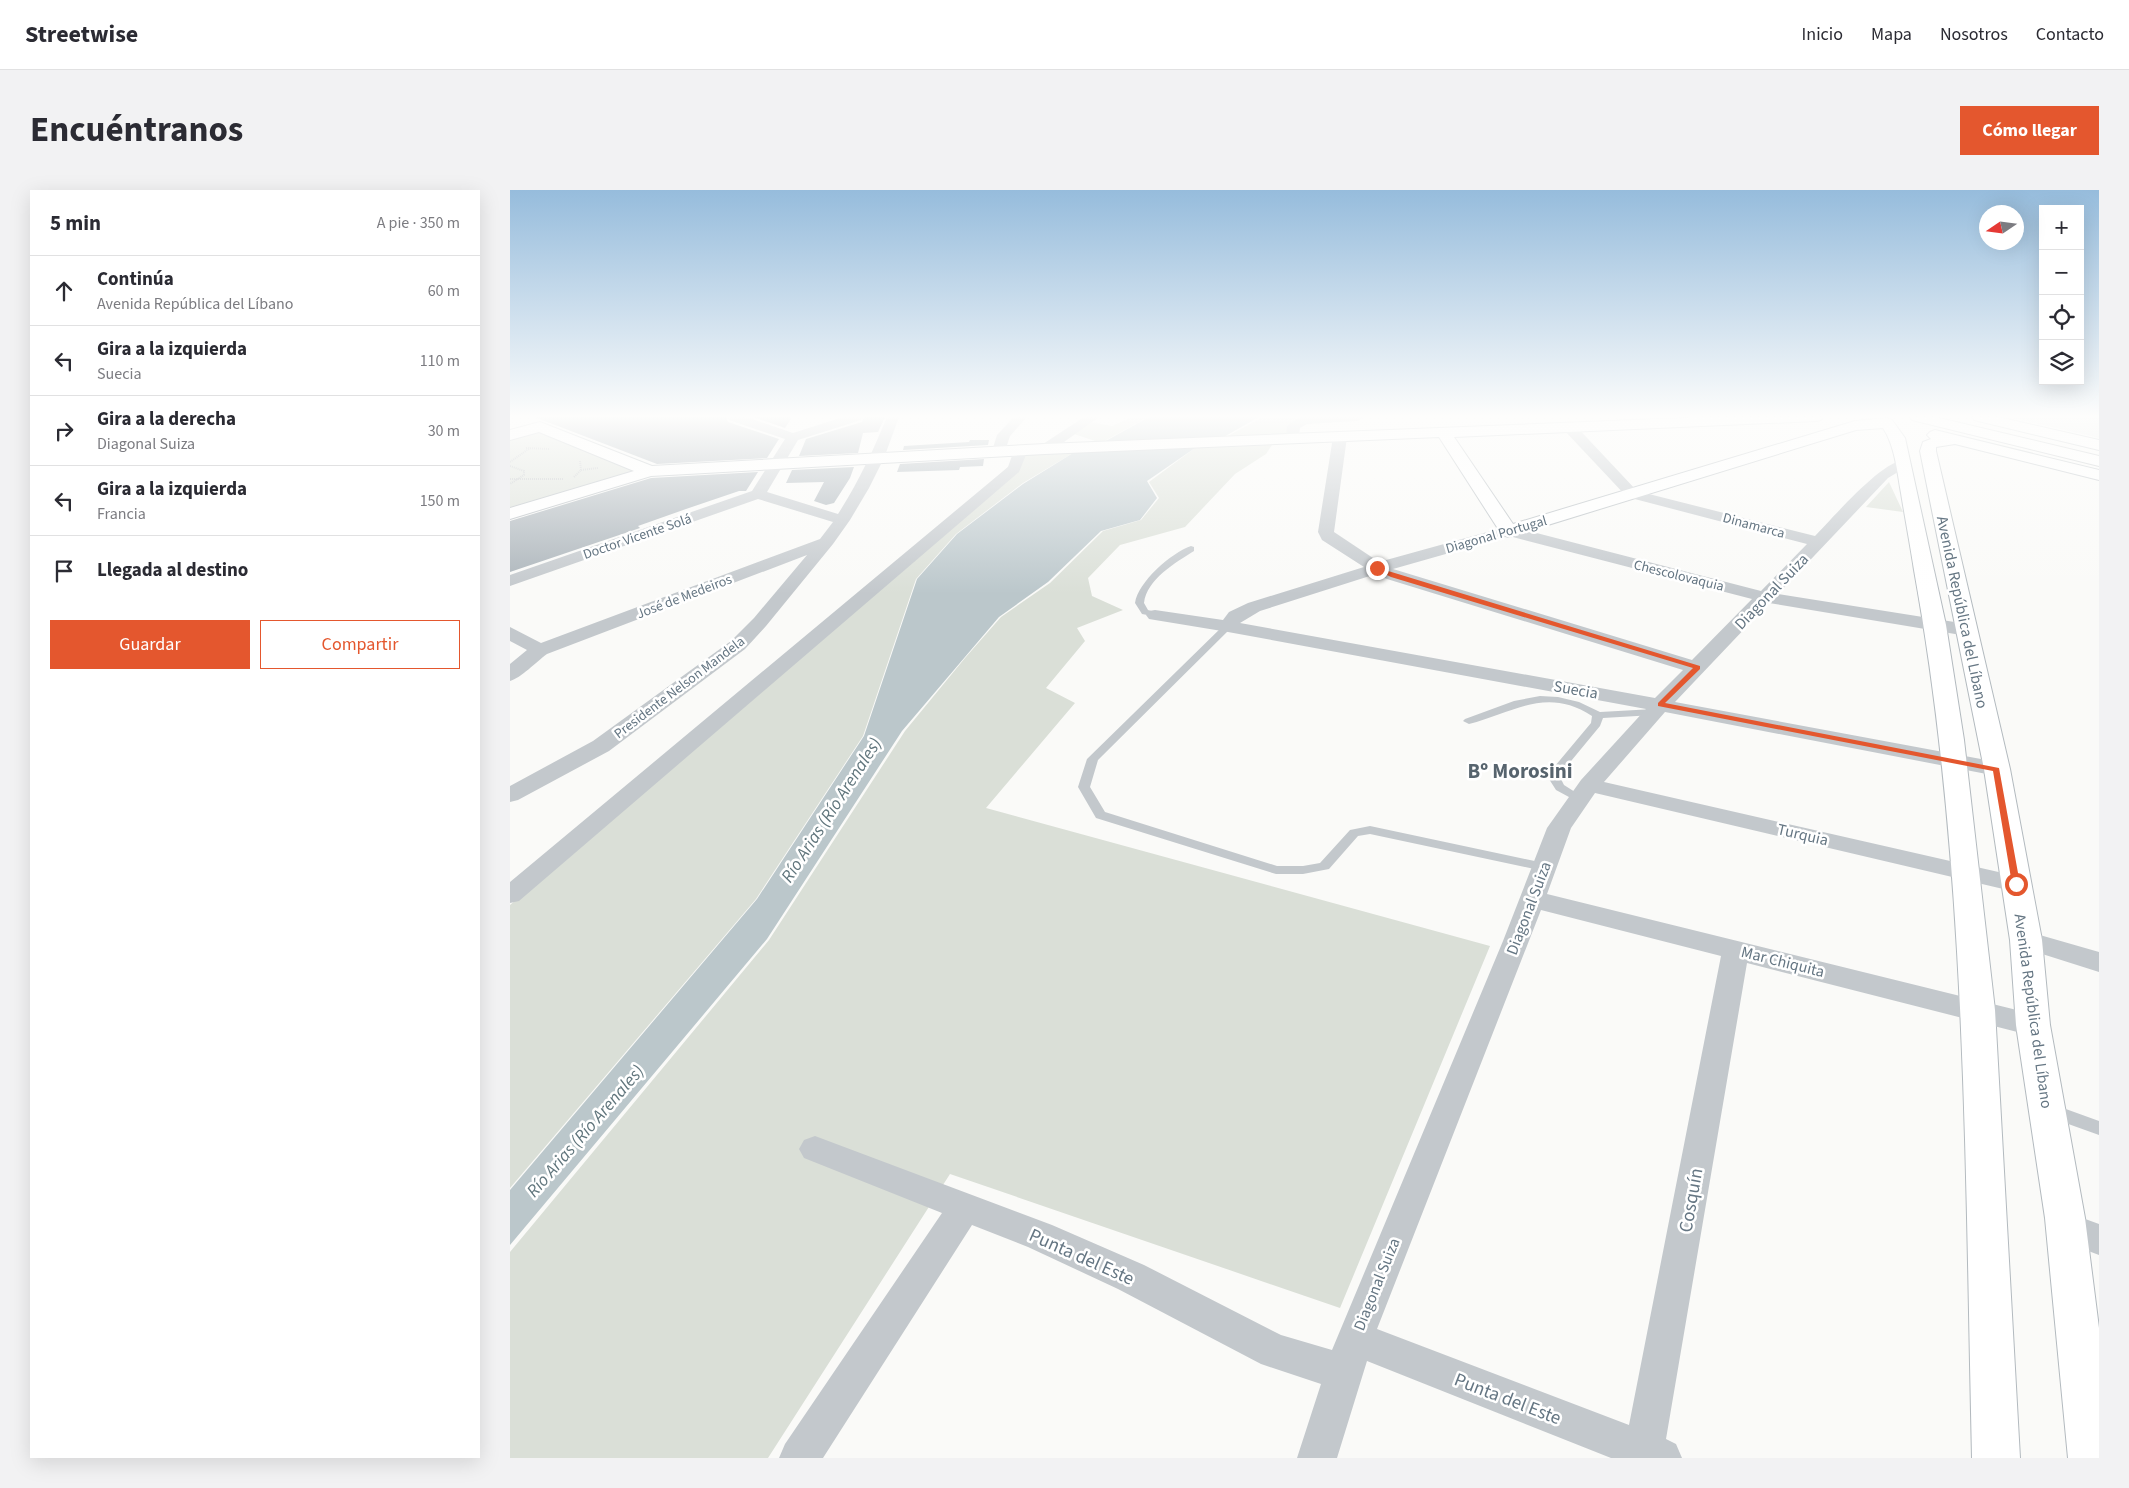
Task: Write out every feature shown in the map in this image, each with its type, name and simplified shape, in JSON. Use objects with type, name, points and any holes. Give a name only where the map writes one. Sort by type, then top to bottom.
[{"type":"main road","points":[[510,514],[630,476]]},
{"type":"main road","points":[[1472,476],[1509,531]]},
{"type":"main road","name":"Diagonal Portugal","points":[[1509,531],[1690,476]]},
{"type":"main road","name":"Avenida República del Líbano","points":[[1905,476],[1935,625],[1952,740],[1978,1010],[1996,1458]]},
{"type":"main road","name":"Avenida República del Líbano","points":[[1933,476],[1996,769],[2026,940],[2033,1025],[2047,1109],[2083,1234],[2092,1458]]},
{"type":"street","points":[[769,476],[758,494],[842,520]]},
{"type":"street","name":"Presidente Nelson Mandela","points":[[510,794],[601,746],[738,645],[760,622],[827,541],[868,476]]},
{"type":"street","points":[[510,894],[1005,476]]},
{"type":"street","points":[[1334,476],[1326,532],[1328,537],[1377,568],[1393,575],[1697,668]]},
{"type":"street","points":[[1615,476],[1632,494]]},
{"type":"street","name":"Diagonal Suiza","points":[[1317,1458],[1349,1355],[1559,828],[1584,792],[1657,708],[1882,476]]},
{"type":"street","name":"Doctor Vicente Solá","points":[[510,581],[758,494]]},
{"type":"street","name":"Dinamarca","points":[[1632,494],[1819,542]]},
{"type":"street","name":"Diagonal Portugal","points":[[1228,626],[1235,616],[1249,609],[1377,568],[1509,531]]},
{"type":"street","name":"Chescolovaquia","points":[[1509,531],[1764,597],[1967,630]]},
{"type":"street","name":"José de Medeiros","points":[[510,675],[522,663],[540,650],[827,541]]},
{"type":"street","name":"Suecia","points":[[1155,616],[1228,626],[1657,708],[1996,769]]},
{"type":"street","points":[[510,633],[540,650]]},
{"type":"street","name":"Turquia","points":[[1584,792],[1964,871],[2016,884]]},
{"type":"street","name":"Mar Chiquita","points":[[1532,899],[2033,1025]]},
{"type":"street","points":[[2026,940],[2099,962]]},
{"type":"street","name":"Cosquín","points":[[1653,1454],[1736,950]]},
{"type":"street","name":"Punta del Este","points":[[815,1149],[1040,1236],[1132,1276],[1274,1351],[1349,1355],[1653,1454]]},
{"type":"street","points":[[799,1458],[965,1207]]},
{"type":"lane","points":[[1155,616],[1144,611],[1140,605],[1141,595],[1147,584],[1167,566],[1191,549]]},
{"type":"lane","points":[[1228,626],[1093,759],[1084,787],[1100,815],[1276,870],[1303,870],[1324,866],[1354,833],[1370,830],[1544,867]]},
{"type":"lane","points":[[1470,722],[1531,700],[1580,705],[1598,715],[1657,708]]},
{"type":"lane","points":[[1584,792],[1560,787],[1555,779],[1556,772],[1596,724],[1598,715]]},
{"type":"lane","points":[[2047,1109],[2099,1128]]},
{"type":"path","points":[[510,484],[523,476]]},
{"type":"path","points":[[572,480],[575,476]]},
{"type":"path","points":[[510,479],[582,480]]},
{"type":"shaded area","points":[[510,476],[624,476],[510,512]]},
{"type":"shaded area","points":[[998,476],[1034,476],[956,534],[916,579],[863,736],[756,899],[510,1188],[510,905],[757,696]]},
{"type":"shaded area","points":[[1157,476],[1233,476],[1185,527],[1120,545],[1088,578],[1092,596],[1123,610],[1077,628],[1085,641],[1046,688],[1075,703],[986,808],[1490,946],[1340,1308],[950,1174],[768,1458],[510,1458],[510,1252],[769,940],[905,731],[965,658],[1001,617],[1050,583],[1103,531],[1141,520],[1159,498],[1149,482]]},
{"type":"shaded area","points":[[1889,482],[1903,512],[1866,507]]},
{"type":"water","name":"Río Arias (Río Arenales)","points":[[1036,476],[1154,476],[1147,481],[1157,498],[1140,520],[1101,531],[1048,582],[999,617],[902,731],[767,939],[510,1245],[510,1190],[757,899],[864,736],[917,579],[957,534]]},
{"type":"building","points":[[755,476],[746,491],[739,491],[686,509],[638,526],[640,528],[510,572],[510,521],[651,478]]},
{"type":"building","points":[[789,476],[851,476],[834,503],[826,505],[814,501],[824,482],[786,483]]},
{"type":"district","name":"Bº Morosini","points":[[1520,771]]},
{"type":"route","points":[[1377,568],[1393,575],[1697,668],[1660,705],[1996,769],[2016,884]]}]
